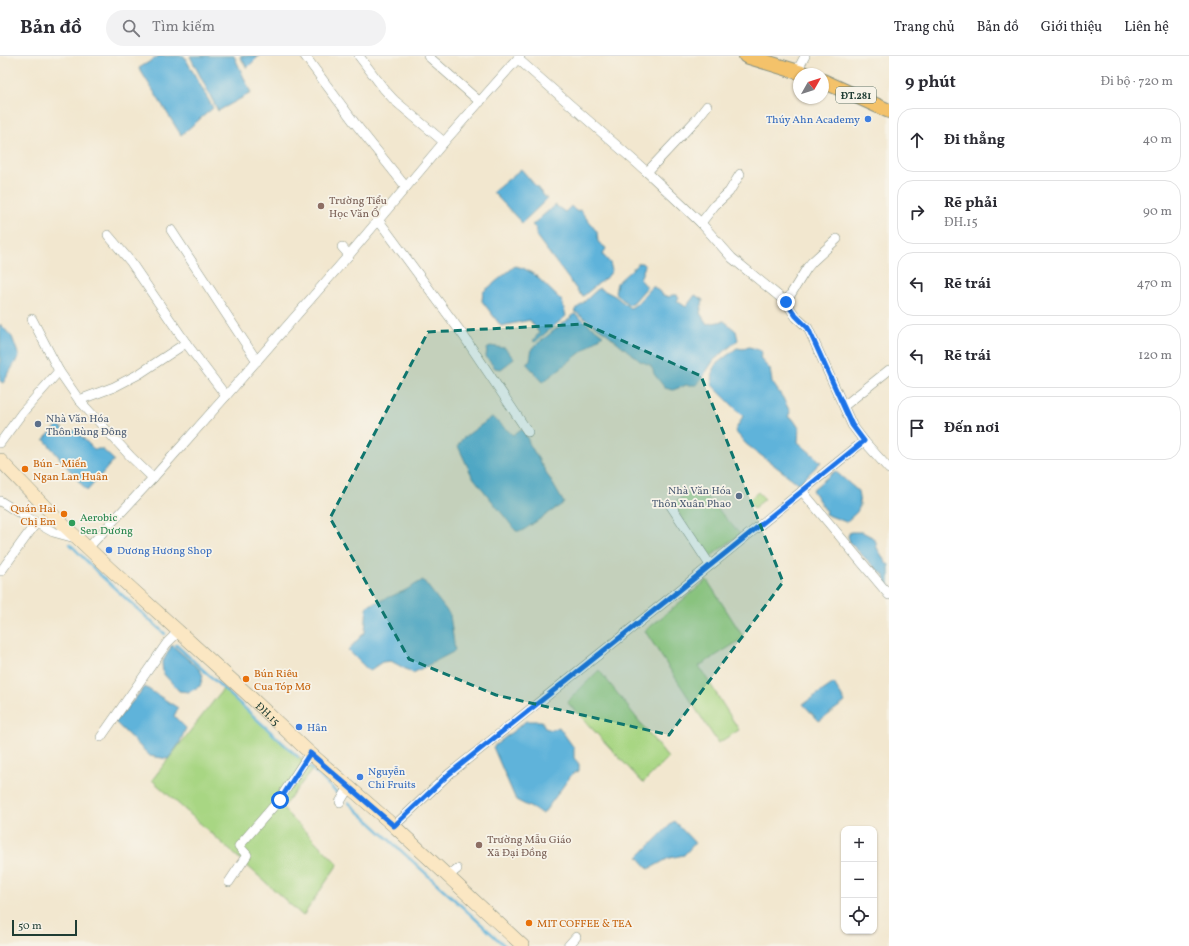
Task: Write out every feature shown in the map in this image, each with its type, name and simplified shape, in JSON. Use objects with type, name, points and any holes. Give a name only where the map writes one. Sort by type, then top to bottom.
[{"type":"main road","points":[[746,56],[793,70]]},
{"type":"main road","name":"ĐT.281","points":[[829,84],[889,111]]},
{"type":"main road","name":"ĐH.15","points":[[0,460],[54,516],[310,753],[394,826],[452,873],[523,946]]},
{"type":"street","points":[[305,56],[354,122],[406,187]]},
{"type":"street","points":[[359,56],[394,100],[444,142]]},
{"type":"street","points":[[428,56],[480,102]]},
{"type":"street","points":[[802,68],[805,56]]},
{"type":"street","points":[[0,501],[53,532],[84,544],[153,478],[379,221],[444,142],[519,57],[702,223],[732,258],[786,302],[796,316],[808,328],[852,425],[864,441],[887,464]]},
{"type":"street","points":[[647,172],[696,120],[707,106]]},
{"type":"street","points":[[702,223],[715,205],[729,192],[740,174]]},
{"type":"street","points":[[379,221],[464,335],[528,432]]},
{"type":"street","points":[[171,230],[257,361]]},
{"type":"street","points":[[108,235],[130,261],[186,343],[226,396]]},
{"type":"street","points":[[786,302],[807,268],[838,239]]},
{"type":"street","points":[[342,248],[349,255]]},
{"type":"street","points":[[32,319],[59,371],[79,400],[131,457],[153,478]]},
{"type":"street","points":[[79,400],[114,387],[139,374],[186,343]]},
{"type":"street","points":[[844,406],[889,370]]},
{"type":"street","points":[[0,443],[22,413],[59,371]]},
{"type":"street","points":[[394,826],[449,774],[864,441]]},
{"type":"street","points":[[802,491],[889,595]]},
{"type":"street","points":[[671,506],[710,566]]},
{"type":"street","points":[[0,570],[1,571],[36,523]]},
{"type":"street","points":[[101,737],[168,643],[179,631]]},
{"type":"street","points":[[228,882],[247,854],[239,846],[280,800],[310,753]]},
{"type":"street","points":[[340,802],[349,787]]},
{"type":"street","points":[[568,946],[576,937]]},
{"type":"highlighted area","points":[[585,324],[701,376],[783,582],[669,735],[496,695],[409,659],[330,518],[428,332]]},
{"type":"green space","points":[[697,486],[740,534],[707,559],[673,504]]},
{"type":"green space","points":[[758,492],[765,499],[754,508],[748,501]]},
{"type":"green space","points":[[707,580],[744,638],[699,666],[739,730],[718,743],[645,631]]},
{"type":"green space","points":[[599,670],[668,758],[643,783],[567,702]]},
{"type":"green space","points":[[223,689],[313,769],[282,808],[338,864],[303,916],[152,780]]},
{"type":"water","points":[[159,56],[184,56],[213,108],[181,135],[139,68]]},
{"type":"water","points":[[190,56],[234,56],[251,93],[218,111]]},
{"type":"water","points":[[240,56],[259,56],[247,68]]},
{"type":"water","points":[[521,169],[547,199],[522,223],[493,192]]},
{"type":"water","points":[[555,205],[565,212],[571,206],[576,211],[580,210],[597,232],[598,242],[606,248],[603,255],[610,263],[612,270],[609,275],[583,296],[537,237],[536,228],[532,225]]},
{"type":"water","points":[[639,263],[642,263],[645,266],[640,279],[647,287],[634,302],[629,305],[615,293],[617,283]]},
{"type":"water","points":[[515,266],[523,268],[534,274],[562,301],[566,316],[535,342],[533,341],[539,333],[530,320],[501,326],[482,301],[483,292]]},
{"type":"water","points":[[653,286],[663,295],[669,297],[672,295],[677,295],[679,297],[677,301],[686,307],[695,295],[703,300],[700,313],[707,324],[724,321],[736,331],[738,340],[714,360],[697,385],[686,385],[673,390],[665,388],[654,374],[650,365],[640,361],[606,333],[574,311],[599,288],[615,296],[630,308],[637,304]]},
{"type":"water","points":[[575,314],[603,335],[543,382],[526,363],[530,360],[532,348]]},
{"type":"water","points":[[0,324],[12,337],[19,356],[3,383],[0,381]]},
{"type":"water","points":[[490,346],[505,348],[514,359],[501,369],[495,368],[486,357],[487,349]]},
{"type":"water","points":[[749,347],[762,352],[760,357],[770,369],[772,382],[783,398],[790,412],[788,417],[793,419],[799,428],[798,442],[821,462],[799,484],[746,444],[735,431],[743,416],[712,385],[713,369],[716,364],[737,348],[743,349]]},
{"type":"water","points":[[492,417],[513,435],[521,429],[525,432],[529,443],[564,503],[522,531],[516,531],[472,476],[458,446],[462,439]]},
{"type":"water","points":[[59,424],[66,435],[75,430],[94,449],[102,449],[114,460],[87,491],[44,439]]},
{"type":"water","points":[[835,471],[858,491],[860,505],[857,512],[846,522],[825,514],[826,511],[812,490]]},
{"type":"water","points":[[850,532],[862,532],[872,537],[876,542],[877,548],[889,565],[889,588],[883,574],[850,543],[848,536]]},
{"type":"water","points":[[423,580],[450,615],[455,651],[413,673],[391,661],[382,662],[369,671],[348,650],[365,632],[367,606],[404,591]]},
{"type":"water","points":[[172,645],[200,670],[203,676],[200,686],[189,692],[179,691],[163,673],[162,663]]},
{"type":"water","points":[[834,683],[845,702],[819,721],[803,704]]},
{"type":"water","points":[[145,687],[178,708],[174,716],[186,728],[179,744],[168,759],[150,756],[115,722]]},
{"type":"water","points":[[526,721],[542,721],[545,728],[552,730],[559,727],[574,748],[574,758],[579,764],[579,771],[572,774],[543,814],[516,800],[493,747]]},
{"type":"water","points":[[674,821],[695,843],[684,855],[669,858],[649,869],[638,857]]},
{"type":"waterway","points":[[70,544],[98,573],[165,634]]},
{"type":"waterway","points":[[176,645],[298,757]]},
{"type":"waterway","points":[[310,767],[337,793]]},
{"type":"waterway","points":[[348,802],[505,946]]},
{"type":"place","name":"Thúy Ahn Academy","points":[[868,119]]},
{"type":"place","name":"Trường Tiểu Học Văn Ổ","points":[[321,206]]},
{"type":"place","name":"Nhà Văn Hóa Thôn Bùng Đông","points":[[38,424]]},
{"type":"place","name":"Bún - Miến Ngan Lan Huân","points":[[25,469]]},
{"type":"place","name":"Nhà Văn Hóa Thôn Xuân Phao","points":[[739,496]]},
{"type":"place","name":"Quán Hai Chị Em","points":[[64,514]]},
{"type":"place","name":"Aerobic Sen Dương","points":[[72,523]]},
{"type":"place","name":"Dương Hương Shop","points":[[109,550]]},
{"type":"place","name":"Bún Riêu Cua Tóp Mỡ","points":[[246,679]]},
{"type":"place","name":"Hân","points":[[299,727]]},
{"type":"place","name":"Nguyễn Chi Fruits","points":[[360,777]]},
{"type":"place","name":"Trường Mẫu Giáo Xã Đại Đồng","points":[[479,845]]},
{"type":"place","name":"MIT COFFEE & TEA","points":[[529,923]]},
{"type":"route","points":[[280,800],[310,753],[394,826],[449,774],[864,441],[852,425],[808,328],[796,316],[786,302]]}]
